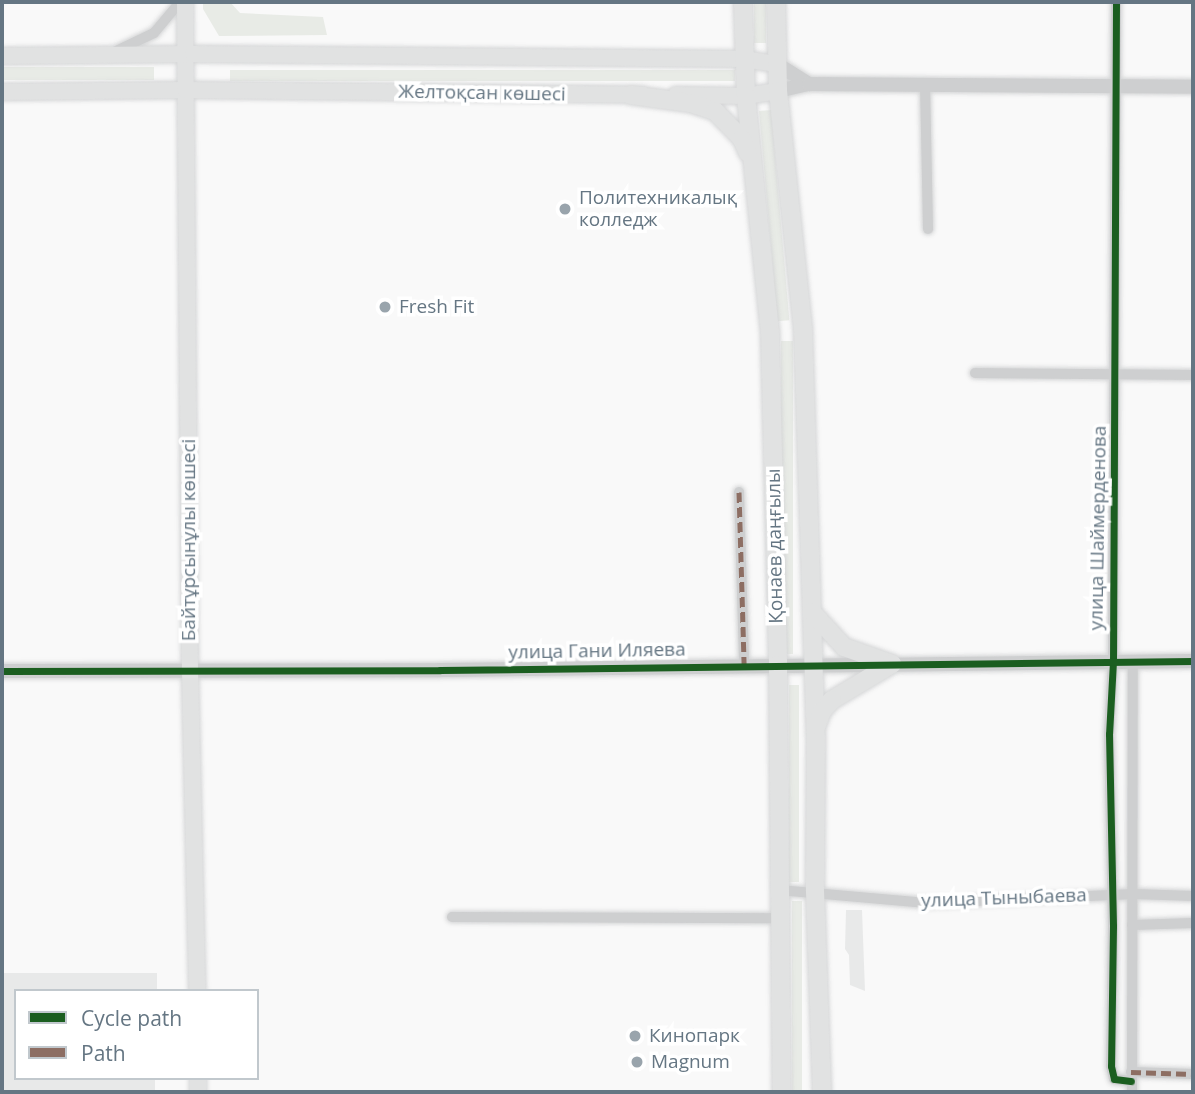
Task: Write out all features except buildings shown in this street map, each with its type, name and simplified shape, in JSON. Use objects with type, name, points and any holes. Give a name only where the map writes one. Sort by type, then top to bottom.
[{"type":"main road","points":[[185,2],[186,54]]},
{"type":"main road","name":"Қонаев даңғылы","points":[[743,2],[746,96],[770,333],[778,665],[782,1092]]},
{"type":"main road","name":"Қонаев даңғылы","points":[[776,2],[778,91],[803,330],[816,729],[815,891],[822,1092]]},
{"type":"main road","name":"Желтоқсан көшесі","points":[[2,56],[186,54],[744,59],[777,64]]},
{"type":"main road","name":"Байтұрсынұлы көшесі","points":[[186,54],[190,671],[197,989]]},
{"type":"main road","name":"Желтоқсан көшесі","points":[[2,92],[185,90],[746,96],[778,91]]},
{"type":"main road","points":[[631,95],[690,103],[715,111],[742,139],[753,167]]},
{"type":"main road","points":[[770,333],[803,330]]},
{"type":"main road","points":[[812,612],[844,647],[892,664]]},
{"type":"main road","points":[[816,729],[822,711],[832,700],[892,664]]},
{"type":"street","points":[[109,55],[154,33],[180,2]]},
{"type":"street","name":"улица Шаймерденова","points":[[1116,2],[1113,662],[1109,734],[1111,1066],[1114,1079],[1132,1082]]},
{"type":"street","points":[[777,64],[809,84]]},
{"type":"street","points":[[778,91],[809,84],[1193,87]]},
{"type":"street","points":[[925,84],[928,229]]},
{"type":"street","points":[[975,373],[1193,375]]},
{"type":"street","points":[[739,492],[744,665]]},
{"type":"street","name":"улица Гани Иляева","points":[[2,671],[1193,661]]},
{"type":"street","points":[[1133,662],[1132,1082],[1193,1074]]},
{"type":"street","name":"улица Тыныбаева","points":[[779,890],[929,902],[1134,894],[1193,896]]},
{"type":"street","points":[[452,917],[780,919]]},
{"type":"street","points":[[1132,925],[1193,923]]},
{"type":"shaded area","points":[[203,2],[230,2],[240,13],[323,17],[327,35],[219,36],[203,9]]},
{"type":"shaded area","points":[[754,2],[766,2],[766,43],[754,43]]},
{"type":"shaded area","points":[[2,67],[154,67],[154,80],[2,80]]},
{"type":"shaded area","points":[[230,70],[735,70],[735,81],[230,81]]},
{"type":"shaded area","points":[[771,110],[789,320],[777,321],[759,111]]},
{"type":"shaded area","points":[[781,341],[793,341],[793,654],[781,654]]},
{"type":"shaded area","points":[[789,685],[799,685],[799,882],[789,882]]},
{"type":"shaded area","points":[[792,901],[802,901],[802,1092],[792,1092]]},
{"type":"shaded area","points":[[846,910],[862,910],[865,991],[850,985],[849,955],[845,949]]},
{"type":"shaded area","points":[[2,973],[157,973],[157,989],[14,989],[14,1080],[155,1080],[155,1092],[2,1092]]},
{"type":"marked path","points":[[739,492],[744,665]]},
{"type":"marked path","points":[[1131,1072],[1193,1074]]},
{"type":"cycle path","points":[[1116,2],[1113,661],[1109,734],[1113,926],[1111,1066],[1114,1079],[1131,1081]]},
{"type":"cycle path","points":[[2,671],[440,670],[1193,661]]},
{"type":"place","name":"Политехникалық колледж","points":[[565,209]]},
{"type":"place","name":"Fresh Fit","points":[[385,307]]},
{"type":"place","name":"Кинопарк","points":[[635,1036]]},
{"type":"place","name":"Magnum","points":[[637,1062]]}]
